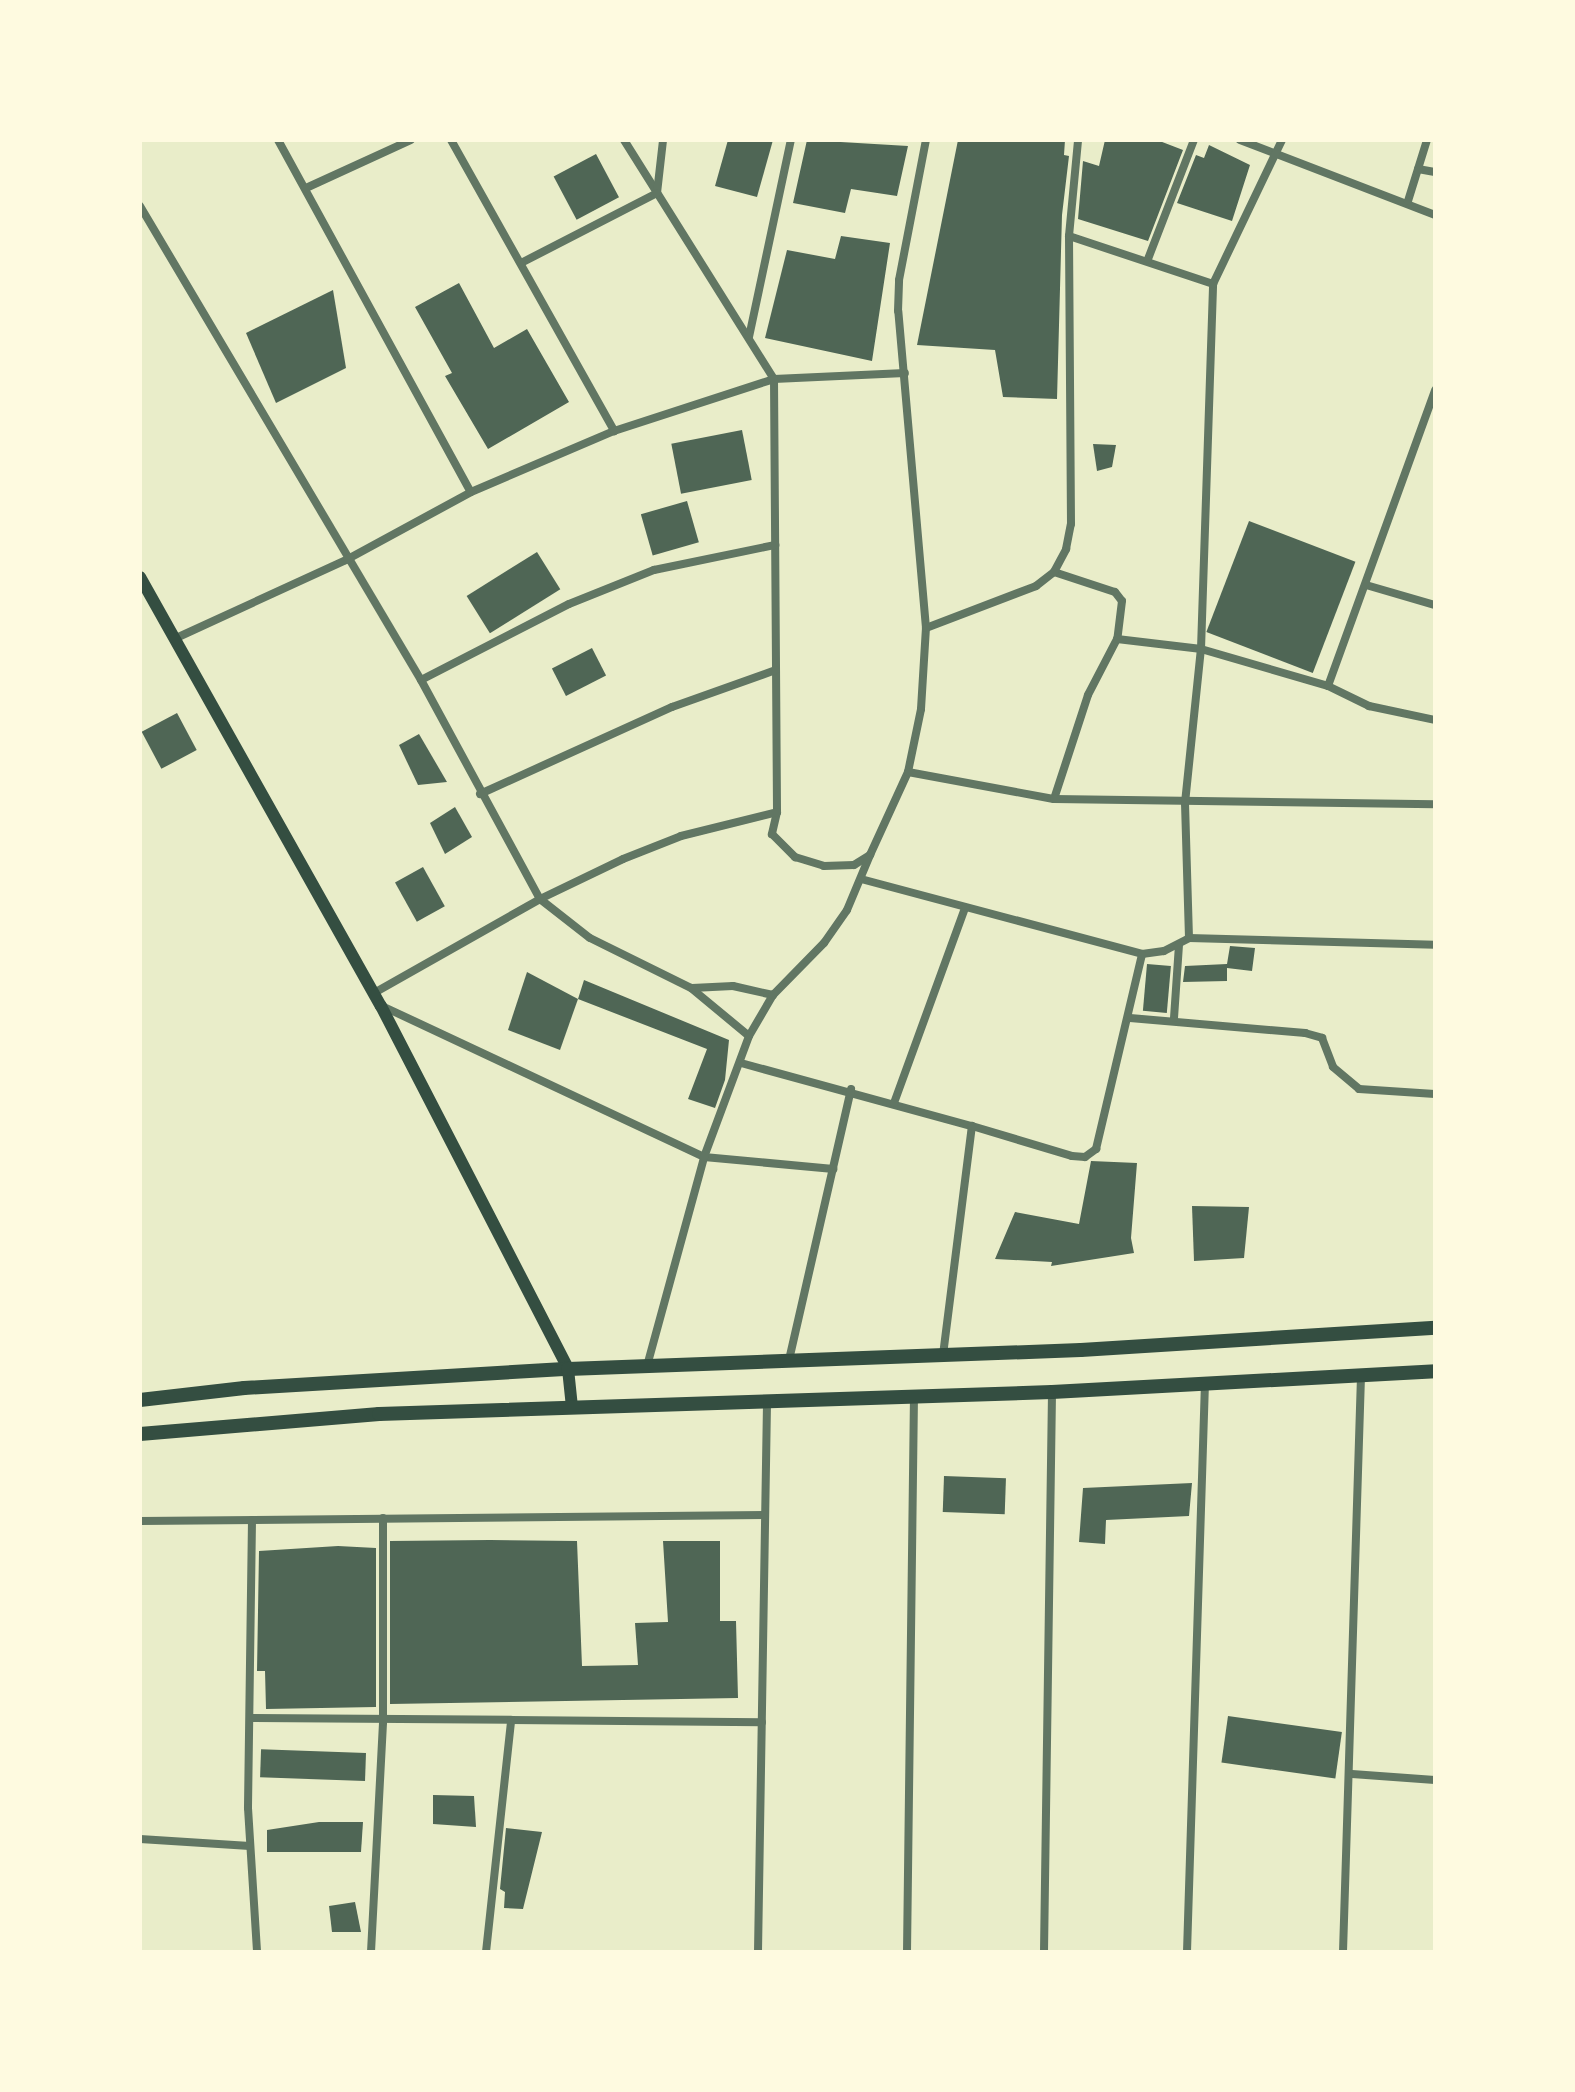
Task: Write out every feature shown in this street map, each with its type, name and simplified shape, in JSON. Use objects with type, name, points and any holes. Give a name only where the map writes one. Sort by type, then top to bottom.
[{"type":"highway","points":[[140,1400],[244,1388],[568,1369],[943,1355],[1435,1328]]},
{"type":"highway","points":[[140,1434],[379,1414],[1052,1392],[1435,1371]]},
{"type":"main road","points":[[140,577],[381,1006],[568,1369],[572,1408]]},
{"type":"street","points":[[278,140],[471,492]]},
{"type":"street","points":[[306,188],[411,140]]},
{"type":"street","points":[[451,140],[614,431]]},
{"type":"street","points":[[624,140],[774,379],[777,812],[772,834],[795,857],[824,866],[854,865],[870,855]]},
{"type":"street","points":[[657,193],[663,140]]},
{"type":"street","points":[[749,337],[791,140]]},
{"type":"street","points":[[646,1367],[704,1157],[749,1036],[773,995],[824,943],[861,879],[908,772],[921,709],[926,628],[899,280],[926,140]]},
{"type":"street","points":[[926,628],[1018,596],[1054,572],[1071,524],[1069,236],[1078,140]]},
{"type":"street","points":[[1148,259],[1194,140]]},
{"type":"street","points":[[1240,140],[1278,151],[1408,201],[1435,215]]},
{"type":"street","points":[[1189,938],[1185,803],[1201,649],[1213,284],[1282,140]]},
{"type":"street","points":[[1408,201],[1427,140]]},
{"type":"street","points":[[1418,169],[1435,172]]},
{"type":"street","points":[[521,263],[657,193]]},
{"type":"street","points":[[140,206],[346,560],[421,680],[480,794],[540,899],[590,938],[691,988],[749,1036]]},
{"type":"street","points":[[1069,236],[1148,259],[1213,284]]},
{"type":"street","points":[[174,639],[346,560],[471,492],[614,431],[774,379],[905,373]]},
{"type":"street","points":[[1328,686],[1435,390]]},
{"type":"street","points":[[421,680],[569,604],[654,570],[775,545]]},
{"type":"street","points":[[1054,572],[1115,592],[1122,601],[1117,639],[1088,695],[1054,799]]},
{"type":"street","points":[[1366,585],[1435,605]]},
{"type":"street","points":[[1117,639],[1201,649],[1328,686],[1369,706],[1435,720]]},
{"type":"street","points":[[480,794],[672,707],[776,670]]},
{"type":"street","points":[[908,772],[1054,799],[1435,804]]},
{"type":"street","points":[[374,993],[540,899],[681,836],[777,812]]},
{"type":"street","points":[[861,879],[1142,954],[1179,945],[1189,938],[1435,945]]},
{"type":"street","points":[[894,1103],[965,908]]},
{"type":"street","points":[[1174,1018],[1179,945]]},
{"type":"street","points":[[741,1063],[851,1089],[1085,1157],[1096,1149],[1130,1018],[1142,954]]},
{"type":"street","points":[[691,988],[733,986],[773,995]]},
{"type":"street","points":[[381,1006],[704,1157],[833,1169]]},
{"type":"street","points":[[1130,1018],[1174,1018],[1305,1033],[1322,1038],[1333,1067],[1359,1089],[1435,1094]]},
{"type":"street","points":[[789,1360],[851,1089]]},
{"type":"street","points":[[943,1355],[972,1126]]},
{"type":"street","points":[[1343,1952],[1352,1774],[1361,1376]]},
{"type":"street","points":[[1187,1952],[1205,1383]]},
{"type":"street","points":[[1044,1952],[1052,1392]]},
{"type":"street","points":[[907,1952],[914,1396]]},
{"type":"street","points":[[758,1952],[767,1402]]},
{"type":"street","points":[[140,1521],[765,1515]]},
{"type":"street","points":[[371,1952],[383,1722],[383,1518]]},
{"type":"street","points":[[252,1520],[250,1846],[257,1952]]},
{"type":"street","points":[[253,1718],[383,1722],[762,1722]]},
{"type":"street","points":[[486,1952],[511,1720]]},
{"type":"street","points":[[1352,1774],[1435,1780]]},
{"type":"street","points":[[140,1839],[250,1846]]},
{"type":"building","points":[[728,140],[773,140],[757,197],[715,186]]},
{"type":"building","points":[[807,140],[908,146],[897,196],[851,189],[845,213],[793,203]]},
{"type":"building","points":[[958,140],[1065,140],[1064,155],[1069,156],[1062,215],[1057,399],[1003,397],[995,350],[917,345]]},
{"type":"building","points":[[1105,140],[1157,140],[1183,150],[1148,241],[1078,219],[1083,161],[1099,166]]},
{"type":"building","points":[[1209,145],[1250,165],[1232,221],[1177,203],[1196,155],[1204,158]]},
{"type":"building","points":[[596,154],[619,197],[577,220],[554,177]]},
{"type":"building","points":[[841,236],[890,243],[872,361],[765,338],[787,250],[835,259]]},
{"type":"building","points":[[459,283],[494,348],[527,329],[569,402],[488,449],[445,376],[452,373],[415,307]]},
{"type":"building","points":[[333,290],[346,368],[276,403],[246,333]]},
{"type":"building","points":[[742,430],[752,480],[681,494],[671,444]]},
{"type":"building","points":[[1093,444],[1116,445],[1112,467],[1097,471]]},
{"type":"building","points":[[687,501],[699,542],[653,556],[641,514]]},
{"type":"building","points":[[1249,521],[1355,562],[1313,673],[1206,632]]},
{"type":"building","points":[[537,552],[560,589],[490,633],[467,596]]},
{"type":"building","points":[[592,648],[606,676],[566,696],[552,668]]},
{"type":"building","points":[[177,713],[197,750],[161,769],[142,732]]},
{"type":"building","points":[[419,734],[447,782],[418,785],[399,745]]},
{"type":"building","points":[[455,807],[472,837],[445,854],[430,823]]},
{"type":"building","points":[[423,867],[445,906],[417,922],[395,883]]},
{"type":"building","points":[[1230,946],[1255,948],[1252,971],[1227,968],[1227,981],[1183,982],[1185,966],[1227,964]]},
{"type":"building","points":[[1147,964],[1171,966],[1167,1013],[1143,1011]]},
{"type":"building","points":[[527,972],[578,999],[560,1050],[508,1030]]},
{"type":"building","points":[[584,980],[729,1040],[725,1080],[715,1108],[688,1099],[707,1049],[578,999]]},
{"type":"building","points":[[1091,1161],[1137,1163],[1131,1238],[1134,1253],[1051,1266],[1052,1262],[995,1259],[1015,1212],[1079,1224]]},
{"type":"building","points":[[1192,1206],[1249,1207],[1244,1258],[1194,1261]]},
{"type":"building","points":[[944,1476],[1006,1478],[1005,1514],[943,1512]]},
{"type":"building","points":[[1192,1483],[1189,1516],[1106,1520],[1105,1544],[1079,1542],[1083,1488]]},
{"type":"building","points":[[390,1541],[577,1541],[582,1666],[638,1665],[635,1623],[668,1622],[663,1541],[720,1541],[720,1621],[736,1621],[738,1698],[390,1704]]},
{"type":"building","points":[[338,1546],[376,1548],[376,1707],[266,1709],[265,1671],[257,1671],[259,1551]]},
{"type":"building","points":[[1228,1716],[1342,1732],[1335,1779],[1221,1763]]},
{"type":"building","points":[[261,1749],[366,1753],[365,1781],[260,1777]]},
{"type":"building","points":[[433,1795],[474,1796],[476,1827],[433,1824]]},
{"type":"building","points":[[319,1822],[363,1822],[361,1852],[267,1852],[267,1830]]},
{"type":"building","points":[[506,1828],[542,1832],[523,1909],[504,1908],[505,1892],[500,1889]]},
{"type":"building","points":[[355,1902],[361,1932],[332,1932],[329,1906]]}]
